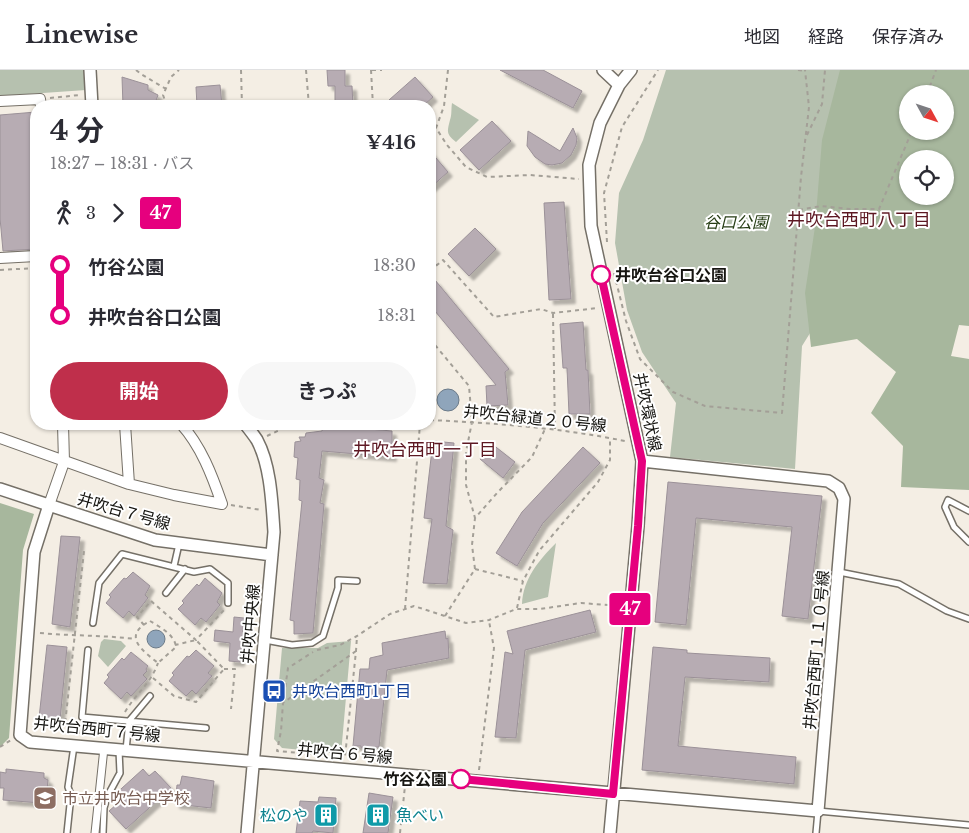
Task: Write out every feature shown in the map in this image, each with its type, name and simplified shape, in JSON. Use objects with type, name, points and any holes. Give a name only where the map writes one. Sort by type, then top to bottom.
[{"type":"street","points":[[90,70],[92,100]]},
{"type":"street","points":[[603,70],[619,85]]},
{"type":"street","name":"井吹環状線","points":[[610,833],[638,526],[642,461],[591,226],[589,165],[600,123],[619,85],[631,70]]},
{"type":"street","points":[[0,101],[30,102]]},
{"type":"street","points":[[0,258],[30,256]]},
{"type":"street","points":[[49,505],[64,462],[63,430]]},
{"type":"street","points":[[125,430],[129,484]]},
{"type":"street","points":[[186,430],[192,436],[207,466],[222,504]]},
{"type":"street","name":"井吹中央線","points":[[247,833],[274,532],[271,489],[263,455],[249,430]]},
{"type":"street","points":[[0,438],[129,484],[222,504]]},
{"type":"street","name":"井吹台西町１１０号線","points":[[642,461],[828,482],[839,488],[844,499],[818,811]]},
{"type":"street","name":"井吹台７号線","points":[[0,489],[155,540],[272,555]]},
{"type":"street","name":"井吹台西町７号線","points":[[49,505],[34,552],[20,735],[30,742],[253,761]]},
{"type":"street","points":[[95,833],[104,748]]},
{"type":"street","name":"井吹台６号線","points":[[253,761],[478,780],[613,794]]},
{"type":"street","points":[[613,794],[818,811]]},
{"type":"lane","points":[[969,511],[948,500],[945,507],[954,527],[969,542]]},
{"type":"lane","points":[[174,566],[179,543]]},
{"type":"lane","points":[[93,623],[99,583],[122,554],[194,572],[210,569],[228,584],[228,603]]},
{"type":"lane","points":[[166,593],[186,569]]},
{"type":"lane","points":[[839,572],[899,584],[947,611],[969,619]]},
{"type":"lane","points":[[265,640],[292,645],[312,644],[323,636],[338,588],[338,580],[356,581]]},
{"type":"lane","points":[[88,650],[82,717],[206,728]]},
{"type":"lane","points":[[103,833],[104,808],[107,797],[120,772],[129,721],[150,696]]},
{"type":"lane","points":[[67,833],[71,795],[68,787],[76,746]]},
{"type":"lane","points":[[816,833],[818,811],[969,825]]},
{"type":"path","points":[[136,70],[166,90]]},
{"type":"path","points":[[165,100],[163,95],[171,77],[179,70]]},
{"type":"path","points":[[240,70],[242,100]]},
{"type":"path","points":[[306,70],[308,100]]},
{"type":"path","points":[[373,100],[371,70],[382,70]]},
{"type":"path","points":[[448,70],[444,106],[436,128],[447,145],[466,167],[487,177],[530,175],[589,180]]},
{"type":"path","points":[[607,246],[604,193],[622,127],[658,70]]},
{"type":"path","points":[[612,265],[626,321],[640,359],[673,392],[705,406],[782,413],[799,210],[810,107],[805,70],[798,70]]},
{"type":"path","points":[[806,137],[822,104],[825,70]]},
{"type":"path","points":[[930,85],[936,70]]},
{"type":"path","points":[[53,100],[91,94]]},
{"type":"path","points":[[799,210],[821,206],[850,210],[879,210],[908,140]]},
{"type":"path","points":[[436,265],[443,260],[494,317],[541,309],[553,314],[608,307]]},
{"type":"path","points":[[0,270],[30,268]]},
{"type":"path","points":[[553,314],[555,429]]},
{"type":"path","points":[[436,346],[469,386],[472,422],[466,452],[466,485],[475,518],[472,545],[475,569],[445,616]]},
{"type":"path","name":"井吹台緑道２０号線","points":[[436,420],[555,429],[625,441],[637,437]]},
{"type":"path","points":[[475,518],[532,457],[545,429]]},
{"type":"path","points":[[257,441],[280,430]]},
{"type":"path","points":[[405,609],[420,430]]},
{"type":"path","points":[[516,609],[523,581],[539,551],[598,482],[610,460],[610,438]]},
{"type":"path","points":[[222,504],[272,511]]},
{"type":"path","points":[[76,746],[79,726],[65,724],[84,551]]},
{"type":"path","points":[[475,569],[523,581]]},
{"type":"path","points":[[144,625],[137,617],[152,601],[224,668],[235,670],[231,709]]},
{"type":"path","points":[[176,644],[196,640],[223,612],[228,603]]},
{"type":"path","points":[[357,636],[345,757],[277,750],[288,668],[314,651],[340,645],[390,614],[414,606],[466,624],[489,620],[516,609],[540,609],[581,603],[631,606]]},
{"type":"path","points":[[478,780],[494,648],[489,620]]},
{"type":"path","points":[[158,663],[139,647],[136,640],[136,635],[144,625],[150,621],[157,625],[169,634],[176,644]]},
{"type":"path","points":[[28,632],[117,637],[136,640]]},
{"type":"path","points":[[120,720],[129,705],[153,678],[158,663],[176,647],[176,644]]},
{"type":"path","points":[[283,703],[356,651]]},
{"type":"path","points":[[153,678],[174,696],[196,702],[224,668]]},
{"type":"path","points":[[400,833],[406,775]]},
{"type":"green space","points":[[0,70],[85,70],[86,90],[0,96]]},
{"type":"green space","name":"谷口公園","points":[[666,70],[905,70],[830,301],[802,346],[795,469],[670,457],[676,403],[642,352],[627,310],[615,243],[619,193],[643,140]]},
{"type":"green space","points":[[840,70],[969,70],[969,326],[959,325],[951,356],[969,359],[969,490],[901,487],[903,446],[871,413],[896,372],[857,339],[811,347],[805,293],[815,227],[822,140]]},
{"type":"green space","points":[[452,103],[479,120],[456,142],[450,137],[448,132]]},
{"type":"green space","points":[[0,503],[34,514],[23,550],[9,738],[0,747]]},
{"type":"green space","points":[[556,543],[548,597],[522,604],[525,586],[529,578],[544,556]]},
{"type":"green space","points":[[104,639],[121,641],[126,646],[108,667],[98,656],[101,642]]},
{"type":"green space","points":[[351,641],[341,754],[282,748],[274,739],[282,648],[318,648],[327,643]]},
{"type":"water","points":[[448,389],[458,396],[459,400],[452,410],[448,411],[438,404],[437,400],[444,390]]},
{"type":"water","points":[[156,630],[162,633],[165,639],[162,645],[156,648],[150,645],[147,639],[150,633]]},
{"type":"building","points":[[327,70],[345,70],[345,86],[352,86],[353,100],[335,100],[335,86],[328,86]]},
{"type":"building","points":[[500,70],[543,70],[582,91],[573,108]]},
{"type":"building","points":[[122,77],[148,85],[148,90],[158,95],[156,100],[123,100]]},
{"type":"building","points":[[415,77],[433,97],[430,100],[389,100]]},
{"type":"building","points":[[220,85],[221,100],[197,100],[196,87]]},
{"type":"building","points":[[30,112],[30,249],[3,251],[0,218],[0,115]]},
{"type":"building","points":[[492,121],[511,141],[479,170],[460,150]]},
{"type":"building","points":[[573,128],[577,138],[576,145],[571,155],[562,163],[545,164],[535,157],[527,146],[528,131],[560,151]]},
{"type":"building","points":[[436,158],[448,172],[436,183]]},
{"type":"building","points":[[564,202],[571,299],[549,300],[544,203]]},
{"type":"building","points":[[475,228],[496,249],[469,276],[448,254]]},
{"type":"building","points":[[436,281],[509,369],[505,372],[508,405],[487,406],[486,386],[496,385],[436,312]]},
{"type":"building","points":[[583,322],[590,414],[569,414],[567,368],[563,368],[560,324]]},
{"type":"building","points":[[322,431],[392,431],[392,457],[322,451],[319,478],[324,480],[320,503],[324,504],[313,633],[294,634],[294,621],[290,620],[302,501],[299,500],[300,480],[296,479],[298,458],[294,457],[295,442],[301,441],[299,437],[305,437],[306,433]]},
{"type":"building","points":[[433,441],[454,443],[446,526],[453,530],[447,584],[423,583],[432,519],[424,518]]},
{"type":"building","points":[[492,444],[515,462],[503,478],[480,459]]},
{"type":"building","points":[[583,447],[600,463],[543,523],[517,566],[496,553],[522,512]]},
{"type":"building","points":[[668,482],[822,496],[808,619],[782,616],[792,527],[696,518],[686,625],[655,622]]},
{"type":"building","points":[[61,536],[80,537],[70,627],[52,624]]},
{"type":"building","points":[[133,572],[150,586],[145,595],[148,598],[134,616],[129,611],[123,618],[106,603],[111,597],[109,595],[124,578],[126,579]]},
{"type":"building","points":[[205,578],[222,593],[217,602],[220,605],[206,622],[201,618],[195,625],[178,609],[184,603],[182,601]]},
{"type":"building","points":[[590,610],[596,632],[525,650],[516,738],[495,737],[505,652],[513,654],[507,631]]},
{"type":"building","points":[[234,617],[244,618],[240,662],[229,661],[230,643],[214,641],[215,630],[233,632]]},
{"type":"building","points":[[445,631],[446,639],[448,638],[449,658],[387,670],[379,747],[361,748],[361,746],[353,746],[360,669],[369,669],[370,658],[383,655],[382,643]]},
{"type":"building","points":[[47,645],[67,647],[60,720],[39,718]]},
{"type":"building","points":[[653,647],[687,650],[687,653],[770,658],[769,682],[685,677],[678,746],[796,757],[794,784],[642,770]]},
{"type":"building","points":[[196,650],[214,666],[208,673],[212,676],[196,694],[192,690],[186,696],[169,681],[174,675],[172,673],[187,656],[189,657]]},
{"type":"building","points":[[131,652],[148,666],[147,671],[143,675],[147,679],[131,696],[127,692],[121,699],[104,683],[109,677],[107,675],[122,658],[124,660]]},
{"type":"building","points":[[6,769],[44,773],[44,778],[48,780],[47,790],[43,789],[41,803],[3,800],[4,788],[0,788],[0,772],[6,773]]},
{"type":"building","points":[[143,769],[149,776],[155,771],[171,788],[126,829],[109,811],[117,804],[111,798]]},
{"type":"building","points":[[182,776],[214,781],[211,808],[175,804],[177,785],[180,785]]},
{"type":"building","name":"魚べい","points":[[369,793],[393,797],[388,833],[363,833]]},
{"type":"building","points":[[319,797],[336,798],[333,833],[313,831],[312,833],[296,833],[300,801],[318,802]]},
{"type":"bus line","name":"47","points":[[461,779],[613,794],[638,526],[642,461],[601,275]]},
{"type":"place","name":"井吹台谷口公園","points":[[601,275]]},
{"type":"place","name":"井吹台西町1丁目","points":[[274,691]]},
{"type":"place","name":"竹谷公園","points":[[461,779]]},
{"type":"place","name":"市立井吹台中学校","points":[[45,798]]},
{"type":"place","name":"松のや","points":[[326,815]]},
{"type":"place","name":"魚べい","points":[[378,815]]},
{"type":"district","name":"井吹台西町八丁目","points":[[859,220]]},
{"type":"district","name":"井吹台西町一丁目","points":[[425,450]]}]
